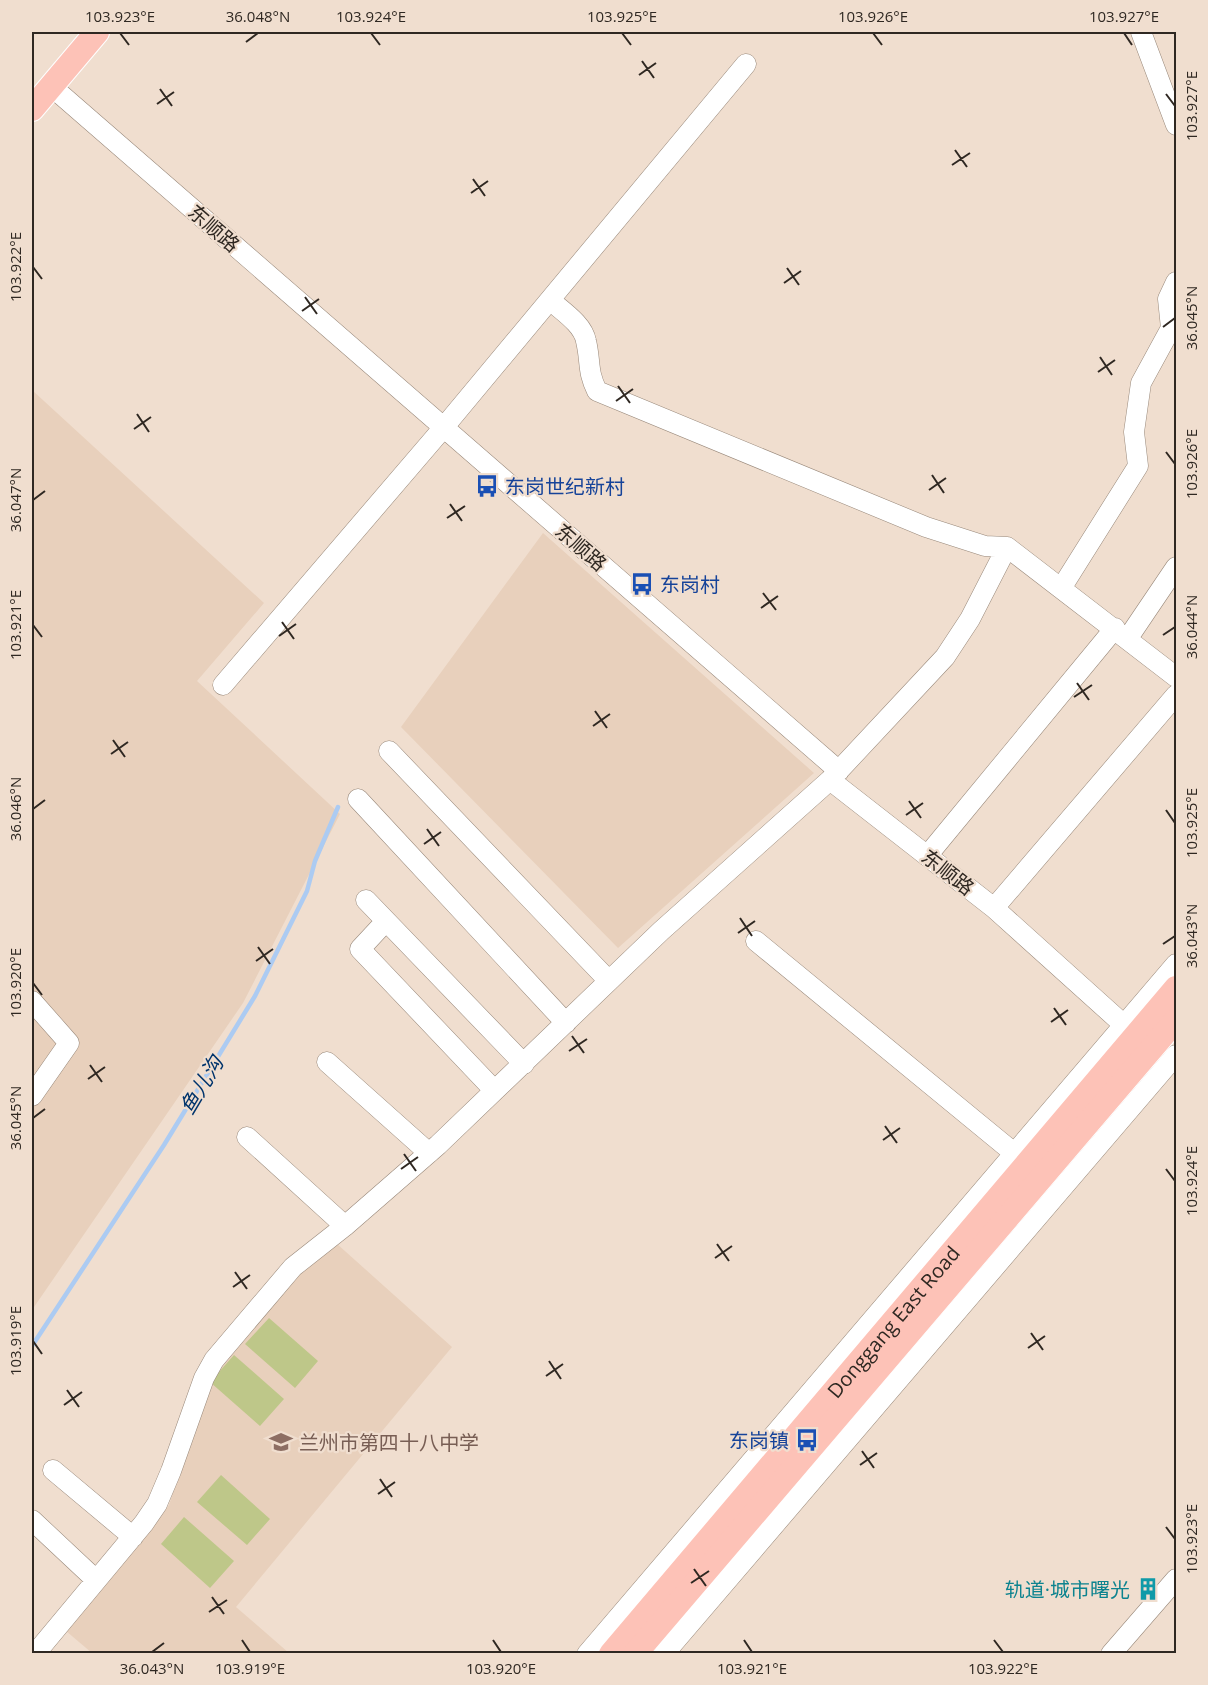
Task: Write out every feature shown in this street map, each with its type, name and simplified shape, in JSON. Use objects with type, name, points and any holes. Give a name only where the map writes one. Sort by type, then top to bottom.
[{"type":"main road","points":[[32,109],[97,32]]},
{"type":"main road","name":"Donggang East Road","points":[[611,1653],[1176,988]]},
{"type":"main road","name":"Donggang East Road","points":[[635,1653],[1176,1020]]},
{"type":"street","points":[[1141,32],[1176,124]]},
{"type":"street","points":[[223,685],[444,427],[746,64]]},
{"type":"street","name":"东顺路","points":[[51,86],[444,427],[834,776],[927,856],[994,908],[1124,1025]]},
{"type":"street","points":[[1062,587],[1138,466],[1134,432],[1141,383],[1170,328],[1168,299],[1176,282]]},
{"type":"street","points":[[550,300],[580,328],[586,340],[589,375],[597,392],[926,526],[985,546],[1007,547],[1062,587],[1176,677]]},
{"type":"street","points":[[34,1653],[133,1537],[157,1504],[204,1378],[214,1360],[293,1267],[345,1226],[429,1153],[661,931],[834,776],[945,657],[970,619],[1007,547]]},
{"type":"street","points":[[927,856],[1176,567]]},
{"type":"street","points":[[994,908],[1176,695]]},
{"type":"street","points":[[389,751],[609,981]]},
{"type":"street","points":[[357,799],[566,1023]]},
{"type":"street","points":[[366,900],[524,1064]]},
{"type":"street","points":[[386,921],[360,949],[494,1090]]},
{"type":"street","points":[[756,941],[1014,1153]]},
{"type":"street","points":[[587,1653],[1176,964]]},
{"type":"street","points":[[32,1001],[69,1043],[32,1096]]},
{"type":"street","points":[[1110,1042],[1153,1082]]},
{"type":"street","points":[[663,1653],[1176,1055]]},
{"type":"street","points":[[327,1062],[429,1153]]},
{"type":"street","points":[[247,1137],[345,1226]]},
{"type":"street","points":[[786,1421],[829,1460]]},
{"type":"street","points":[[53,1470],[133,1537]]},
{"type":"street","points":[[32,1520],[96,1580]]},
{"type":"street","points":[[1111,1653],[1176,1579]]},
{"type":"shaded area","points":[[32,390],[264,603],[197,681],[340,814],[243,1003],[32,1310]]},
{"type":"shaded area","points":[[543,533],[814,773],[618,948],[401,727]]},
{"type":"shaded area","name":"兰州市第四十八中学","points":[[336,1243],[452,1347],[236,1607],[289,1653],[92,1653],[66,1631],[169,1505],[210,1379],[280,1292]]},
{"type":"green space","points":[[269,1318],[318,1361],[295,1388],[245,1344]]},
{"type":"green space","points":[[234,1355],[284,1399],[260,1426],[210,1382]]},
{"type":"green space","points":[[221,1475],[270,1519],[247,1545],[197,1502]]},
{"type":"green space","points":[[184,1517],[234,1561],[210,1588],[161,1544]]},
{"type":"waterway","name":"鱼儿沟","points":[[32,1346],[164,1145],[255,996],[307,891],[315,861],[338,807]]},
{"type":"place","name":"东岗世纪新村","points":[[487,486]]},
{"type":"place","name":"东岗村","points":[[642,584]]},
{"type":"place","name":"东岗镇","points":[[807,1440]]},
{"type":"place","name":"兰州市第四十八中学","points":[[281,1442]]},
{"type":"place","name":"轨道·城市曙光","points":[[1148,1589]]}]
